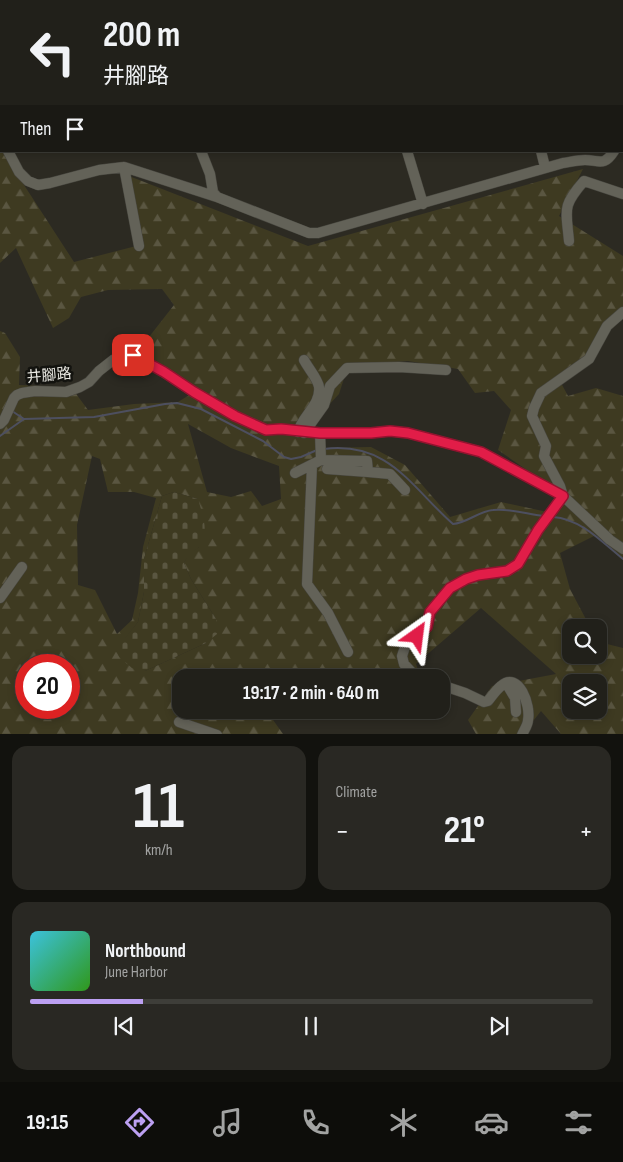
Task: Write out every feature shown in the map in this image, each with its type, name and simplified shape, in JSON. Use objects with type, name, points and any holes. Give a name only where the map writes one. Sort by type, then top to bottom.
[{"type":"lane","points":[[9,152],[19,172],[28,181],[38,185],[99,170],[124,167],[217,197],[309,233],[318,233],[423,204],[546,167],[584,160],[600,163],[609,159],[613,152]]},
{"type":"lane","points":[[201,152],[210,174],[213,192],[217,197]]},
{"type":"lane","points":[[407,152],[423,204]]},
{"type":"lane","points":[[541,152],[546,167]]},
{"type":"lane","points":[[124,167],[139,246]]},
{"type":"lane","points":[[569,241],[566,207],[573,193],[584,181],[623,194]]},
{"type":"lane","points":[[409,669],[404,664],[402,656],[405,647],[427,627],[430,612],[437,602],[450,588],[466,579],[478,575],[507,571],[518,564],[538,530],[563,496],[560,486],[544,456],[546,446],[532,416],[534,408],[541,393],[588,359],[607,326],[623,312]]},
{"type":"lane","name":"井腳路","points":[[2,422],[14,398],[22,392],[66,392],[89,382],[99,371],[114,360],[133,355],[235,416],[266,430],[281,429],[320,433],[390,431],[408,433],[481,452],[563,496],[610,540],[623,549]]},
{"type":"lane","points":[[301,432],[300,424],[318,400],[320,386],[304,360]]},
{"type":"lane","points":[[301,432],[324,405],[330,386],[347,368],[399,367],[446,370]]},
{"type":"lane","points":[[320,433],[307,584],[328,613],[348,652]]},
{"type":"lane","points":[[295,473],[317,463],[367,461],[368,472]]},
{"type":"lane","points":[[327,469],[390,474],[405,490]]},
{"type":"lane","points":[[0,598],[22,567]]},
{"type":"lane","points":[[450,688],[484,702],[488,701],[506,683],[513,682],[517,684],[527,704],[528,720],[522,734]]},
{"type":"lane","points":[[506,683],[515,698],[516,712]]},
{"type":"lane","points":[[180,722],[217,734]]},
{"type":"green space","points":[[0,152],[3,152],[74,262],[144,244],[129,176],[308,246],[583,169],[559,216],[623,256],[623,310],[593,353],[560,381],[568,396],[596,388],[623,396],[623,559],[596,535],[560,553],[570,589],[586,619],[562,619],[562,664],[607,664],[607,644],[623,648],[623,734],[561,734],[541,711],[523,734],[476,734],[468,720],[492,686],[556,674],[481,608],[416,664],[418,669],[172,669],[172,719],[272,719],[283,734],[0,734],[0,331],[5,333],[20,357],[19,385],[71,387],[88,410],[134,404],[178,402],[191,394],[139,365],[138,351],[174,305],[162,289],[108,290],[81,297],[69,318],[53,328],[16,248],[0,263]],"holes":[[[408,361],[458,369],[475,393],[494,391],[511,410],[498,450],[564,496],[552,513],[501,502],[450,517],[405,465],[371,447],[317,448],[315,420],[339,394],[348,366]],[[188,424],[231,448],[279,466],[281,499],[262,506],[251,491],[231,497],[207,492]],[[92,456],[100,459],[108,492],[134,492],[156,498],[143,547],[138,593],[132,620],[117,634],[95,590],[78,585],[77,525]],[[174,492],[198,499],[199,547],[188,555],[184,563],[191,579],[216,619],[206,643],[145,671],[116,650],[138,622],[144,592],[144,559],[162,496]]]},
{"type":"green space","points":[[174,492],[198,499],[205,530],[203,541],[184,563],[191,579],[216,619],[217,634],[206,643],[145,671],[132,668],[120,658],[115,650],[138,622],[144,592],[144,559],[162,496]]},
{"type":"waterway","points":[[12,411],[24,419],[94,417],[177,403],[201,409],[263,441],[284,457],[291,459],[301,457],[317,450]]},
{"type":"waterway","points":[[0,436],[24,419]]},
{"type":"waterway","points":[[324,449],[346,448],[366,452],[382,459],[411,482],[453,524],[493,510],[512,510],[543,516]]},
{"type":"waterway","points":[[553,517],[573,522],[591,532],[623,559]]},
{"type":"route","points":[[133,355],[235,416],[266,430],[281,429],[304,433],[371,433],[390,431],[408,433],[481,452],[563,496],[538,530],[518,564],[507,571],[492,572],[466,579],[450,588],[430,612],[427,627],[417,636]]}]
